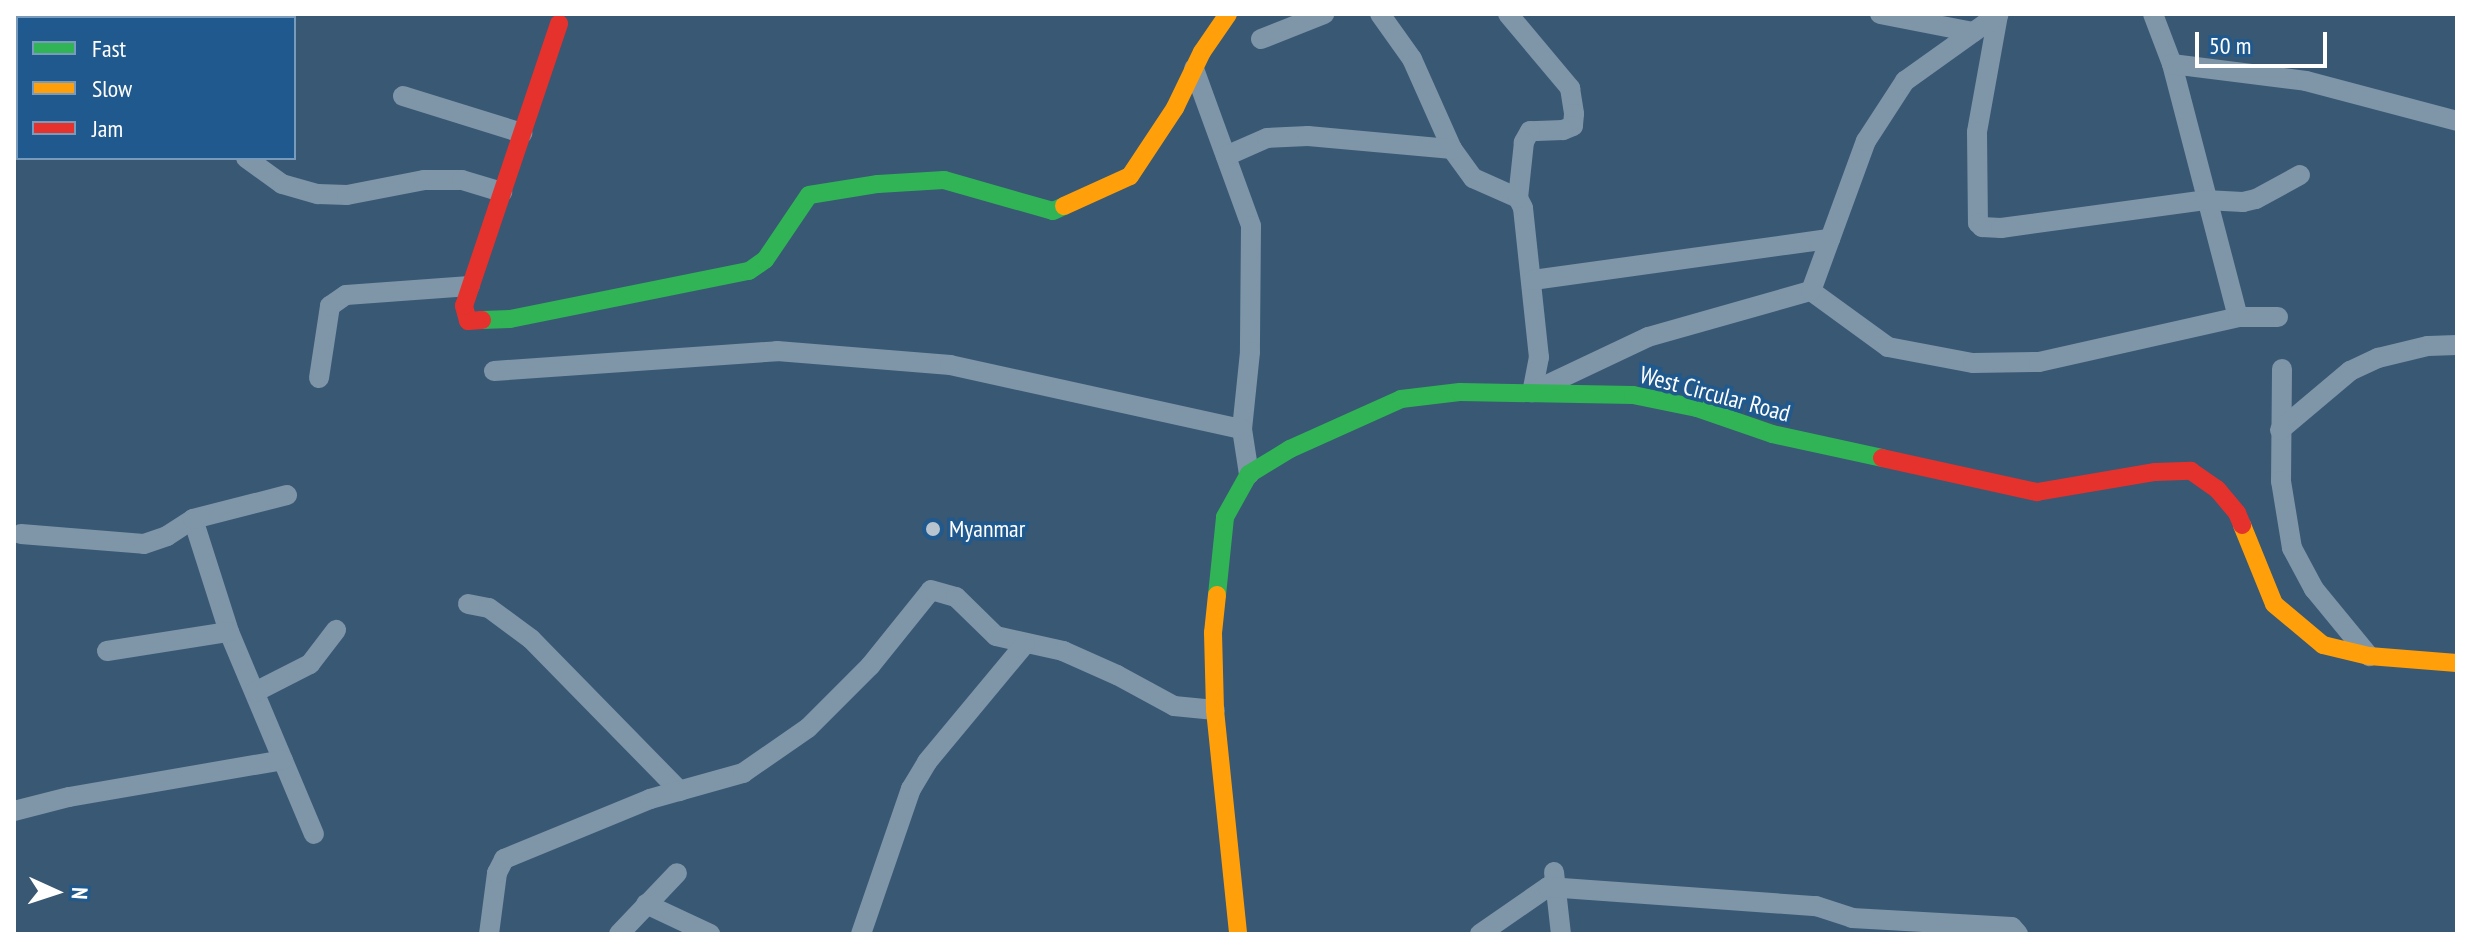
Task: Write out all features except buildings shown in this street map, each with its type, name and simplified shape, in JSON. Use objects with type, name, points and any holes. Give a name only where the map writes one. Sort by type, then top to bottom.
[{"type":"street","points":[[559,24],[470,286],[464,306],[468,321],[477,323],[691,285],[749,271],[765,260],[809,195],[878,184],[944,180],[1053,211],[1130,176],[1175,108],[1194,69],[1228,14]]},
{"type":"street","points":[[1261,39],[1324,14]]},
{"type":"street","points":[[1380,14],[1412,59],[1452,149],[1473,178],[1518,198]]},
{"type":"street","points":[[1508,14],[1570,88],[1574,114],[1573,126],[1530,131],[1524,142],[1518,198],[1523,208],[1533,280],[1539,357],[1532,392]]},
{"type":"street","points":[[1880,14],[1973,32]]},
{"type":"street","points":[[1811,291],[1866,141],[1905,81],[1998,14]]},
{"type":"street","points":[[1998,14],[1977,132],[1978,223],[2001,228],[2205,200],[2243,202],[2256,199],[2300,175]]},
{"type":"street","points":[[2153,14],[2172,64],[2238,317]]},
{"type":"street","points":[[2172,64],[2306,81],[2457,121]]},
{"type":"street","points":[[1194,69],[1251,226],[1250,352],[1242,429],[1249,474],[1225,517],[1213,633],[1215,710],[1238,934]]},
{"type":"street","points":[[403,96],[522,133]]},
{"type":"street","points":[[1226,156],[1267,138],[1308,136],[1452,149]]},
{"type":"street","points":[[249,160],[282,184],[318,194],[347,195],[424,180],[462,180],[502,192]]},
{"type":"street","points":[[1533,280],[1830,239]]},
{"type":"street","points":[[319,378],[330,306],[346,295],[419,287],[470,286]]},
{"type":"street","points":[[1811,291],[1888,347],[1973,363],[2039,362],[2238,317],[2278,317]]},
{"type":"street","points":[[1532,392],[1648,337],[1811,291]]},
{"type":"street","points":[[2280,430],[2350,371],[2364,364],[2428,346],[2457,345]]},
{"type":"street","points":[[494,371],[777,351],[950,365],[1242,429]]},
{"type":"street","points":[[2282,369],[2281,481],[2292,548],[2314,589],[2369,656]]},
{"type":"street","name":"West Circular Road","points":[[1249,474],[1324,432],[1401,399],[1460,392],[1633,395],[1697,408],[1772,434],[2037,492],[2155,472],[2191,471],[2217,489],[2237,513],[2274,604],[2323,645],[2369,656],[2457,663]]},
{"type":"street","points":[[21,534],[144,544],[167,536],[193,519],[287,495]]},
{"type":"street","points":[[193,519],[229,632],[314,834]]},
{"type":"street","points":[[489,934],[497,873],[504,859],[650,799],[743,773],[808,728],[870,666],[931,590],[956,597],[996,636],[1083,660],[1174,706],[1215,710]]},
{"type":"street","points":[[468,604],[489,608],[521,629],[570,675],[680,791]]},
{"type":"street","points":[[255,692],[310,664],[336,630]]},
{"type":"street","points":[[107,651],[229,632]]},
{"type":"street","points":[[861,934],[911,789],[927,762],[1025,644]]},
{"type":"street","points":[[14,811],[69,797],[283,760]]},
{"type":"street","points":[[619,934],[677,873]]},
{"type":"street","points":[[1480,934],[1555,880]]},
{"type":"street","points":[[1555,880],[1561,934]]},
{"type":"street","points":[[1555,880],[1816,906],[1852,918],[2012,927],[2018,934]]},
{"type":"street","points":[[646,904],[710,934]]},
{"type":"traffic: fast","points":[[482,320],[510,319],[749,271],[765,260],[809,195],[878,184],[944,180],[1053,211],[1064,206]]},
{"type":"traffic: fast","points":[[1217,595],[1225,517],[1249,474],[1290,449],[1401,399],[1460,392],[1633,395],[1697,408],[1772,434],[1882,458]]},
{"type":"traffic: slow","points":[[1064,206],[1130,176],[1175,108],[1202,52],[1228,14]]},
{"type":"traffic: slow","points":[[2242,525],[2274,604],[2323,645],[2369,656],[2457,663]]},
{"type":"traffic: slow","points":[[1217,595],[1213,633],[1215,710],[1238,934]]},
{"type":"traffic: jam","points":[[482,320],[468,321],[464,306],[559,24]]},
{"type":"traffic: jam","points":[[1882,458],[2037,492],[2155,472],[2191,471],[2217,489],[2237,513],[2242,525]]},
{"type":"place","name":"Myanmar","points":[[933,529]]}]
